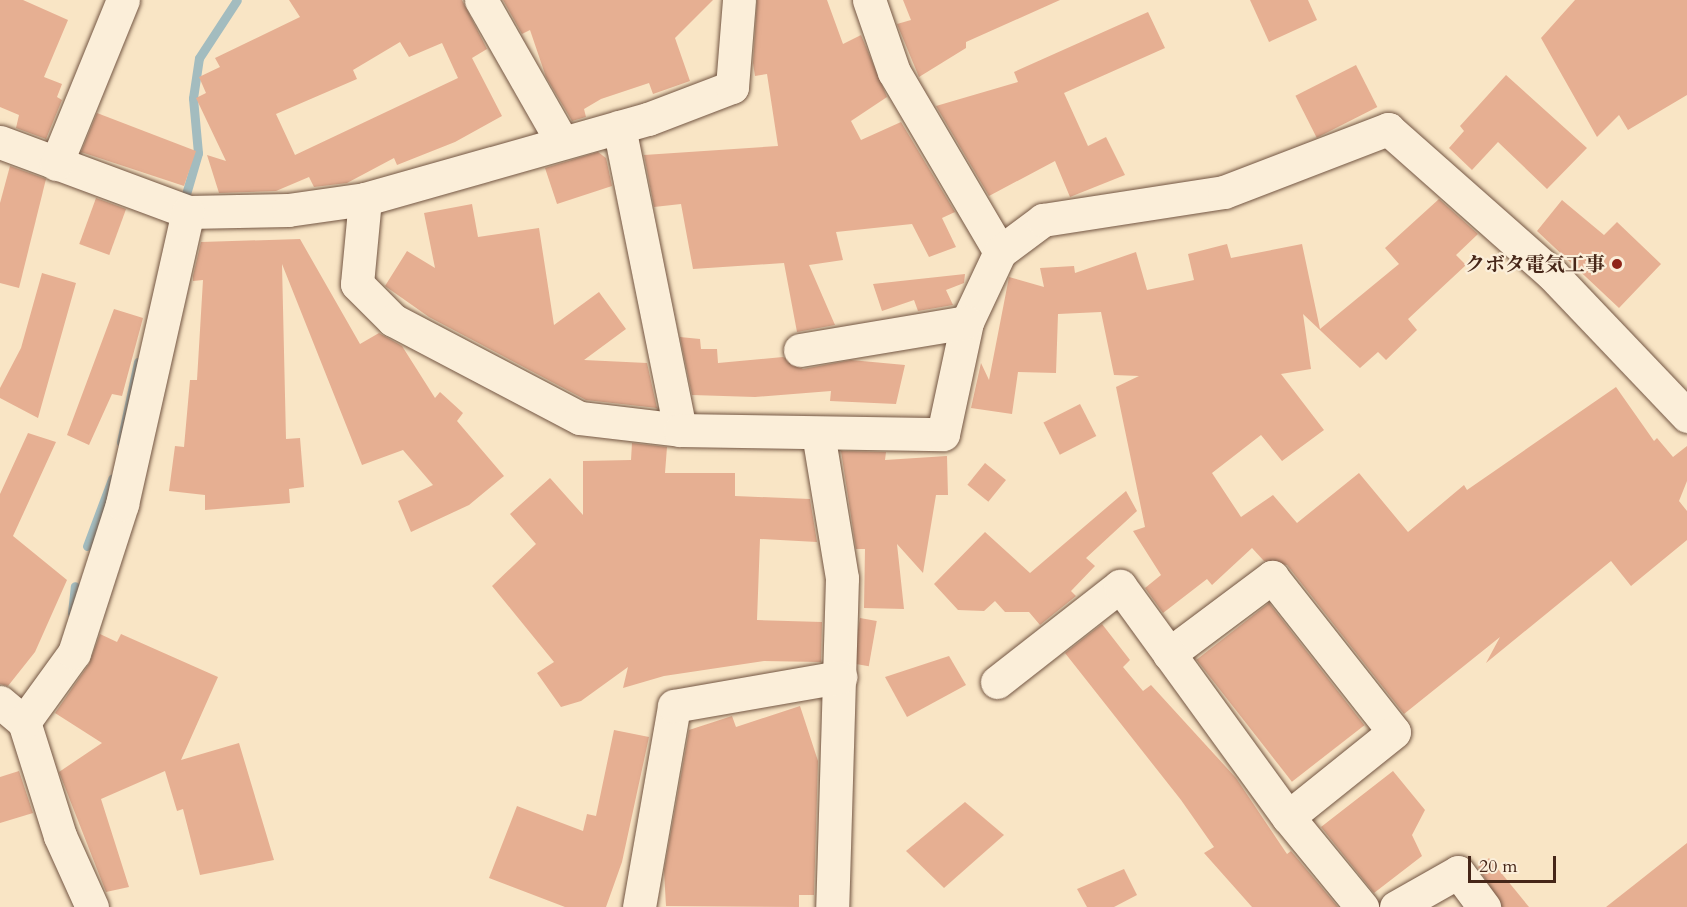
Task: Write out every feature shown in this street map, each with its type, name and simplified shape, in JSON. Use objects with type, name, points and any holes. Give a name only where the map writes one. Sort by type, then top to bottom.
[{"type":"street","points":[[56,164],[123,0]]},
{"type":"street","points":[[480,0],[562,142]]},
{"type":"street","points":[[0,142],[188,212],[288,210],[365,199],[619,127],[732,87],[739,0]]},
{"type":"street","points":[[869,0],[894,72],[1000,252]]},
{"type":"street","points":[[619,127],[680,430]]},
{"type":"street","points":[[365,199],[357,284],[393,320],[580,418],[680,430],[943,434],[967,322],[1000,252],[1043,220],[1224,192],[1388,129],[1544,266],[1687,416]]},
{"type":"street","points":[[92,907],[60,836],[12,712],[74,653],[122,504],[188,212]]},
{"type":"street","points":[[800,350],[967,322]]},
{"type":"street","points":[[818,433],[842,578],[841,677],[832,907]]},
{"type":"street","points":[[1169,654],[1272,578],[1394,732],[1288,817]]},
{"type":"street","points":[[997,682],[1120,586],[1288,817],[1362,907]]},
{"type":"street","points":[[639,907],[674,706],[841,677]]},
{"type":"street","points":[[1396,907],[1458,872],[1484,907]]},
{"type":"building","points":[[0,0],[23,0],[68,20],[44,77],[62,84],[57,97],[62,100],[46,139],[16,128],[19,115],[0,107]]},
{"type":"building","points":[[289,0],[462,0],[487,49],[472,58],[502,116],[455,142],[397,165],[394,158],[347,183],[314,187],[309,177],[276,191],[219,193],[207,155],[226,161],[196,98],[206,93],[199,77],[220,67],[215,58],[300,17]],"holes":[[[400,42],[409,57],[442,43],[458,78],[295,155],[276,114],[357,79],[353,70]]]},
{"type":"building","points":[[503,0],[713,0],[675,38],[690,81],[653,94],[649,83],[601,99],[584,109],[586,117],[572,121],[546,77],[530,30],[522,34]]},
{"type":"building","points":[[757,0],[827,0],[843,44],[861,35],[887,97],[851,121],[861,140],[901,122],[955,212],[942,218],[956,247],[929,257],[912,224],[836,232],[843,260],[809,265],[835,325],[797,332],[784,263],[693,269],[681,204],[654,207],[644,155],[778,146],[767,74],[755,76],[753,63]]},
{"type":"building","points":[[903,0],[1060,0],[966,42],[966,48],[919,77],[897,24],[911,20]]},
{"type":"building","points":[[1250,0],[1308,0],[1317,20],[1269,42]]},
{"type":"building","points":[[1575,0],[1687,0],[1687,95],[1628,130],[1619,115],[1597,137],[1541,38]]},
{"type":"building","points":[[1148,12],[1165,48],[1064,93],[1088,146],[1106,137],[1125,175],[1070,197],[1055,161],[989,196],[936,106],[1018,82],[1014,72]]},
{"type":"building","points":[[1356,65],[1377,107],[1317,138],[1295,96]]},
{"type":"building","points":[[1506,75],[1587,148],[1547,189],[1498,142],[1472,170],[1449,148],[1464,131],[1460,126]]},
{"type":"building","points":[[97,113],[196,151],[184,186],[81,152]]},
{"type":"building","points":[[598,152],[606,158],[612,186],[557,204],[545,168]]},
{"type":"building","points":[[10,166],[46,179],[19,288],[0,283],[0,203]]},
{"type":"building","points":[[96,198],[126,209],[109,255],[79,244]]},
{"type":"building","points":[[1439,199],[1478,234],[1456,255],[1466,265],[1408,319],[1417,330],[1386,360],[1378,352],[1360,368],[1303,314],[1311,369],[1281,374],[1324,430],[1282,461],[1261,435],[1212,473],[1241,517],[1273,495],[1297,523],[1359,473],[1408,532],[1464,485],[1467,490],[1616,387],[1654,441],[1657,438],[1673,457],[1687,446],[1687,481],[1679,501],[1687,511],[1687,540],[1631,586],[1611,561],[1486,663],[1500,637],[1404,714],[1287,565],[1264,561],[1252,548],[1212,585],[1207,579],[1163,613],[1145,588],[1161,575],[1133,531],[1145,527],[1116,387],[1139,376],[1114,375],[1101,312],[1058,314],[1056,373],[1018,372],[1012,414],[971,408],[981,363],[989,380],[1009,277],[1044,287],[1040,268],[1074,266],[1075,273],[1136,252],[1147,290],[1194,280],[1188,254],[1227,244],[1231,258],[1302,244],[1320,329],[1399,264],[1385,248]]},
{"type":"building","points":[[1562,200],[1604,235],[1617,222],[1661,264],[1619,308],[1537,231]]},
{"type":"building","points":[[472,204],[478,237],[539,228],[554,325],[599,292],[626,329],[584,360],[647,363],[657,408],[586,400],[429,317],[385,286],[407,251],[435,268],[424,213]]},
{"type":"building","points":[[300,239],[360,344],[379,333],[402,346],[435,398],[440,392],[463,413],[457,421],[504,476],[469,505],[411,532],[398,501],[433,485],[403,450],[362,465],[282,264],[286,439],[300,438],[304,487],[289,489],[290,503],[205,510],[205,495],[169,491],[175,446],[184,447],[190,380],[197,380],[203,280],[193,281],[193,276],[201,242]]},
{"type":"building","points":[[42,273],[76,283],[38,418],[0,398],[0,388],[21,348]]},
{"type":"building","points":[[965,274],[964,283],[946,290],[953,305],[918,311],[914,300],[882,311],[873,284]]},
{"type":"building","points":[[114,309],[143,318],[122,396],[112,394],[89,445],[67,435]]},
{"type":"building","points":[[680,337],[700,339],[701,349],[717,349],[718,363],[783,357],[803,369],[851,360],[905,365],[896,404],[830,401],[831,391],[755,397],[692,395]]},
{"type":"building","points":[[1080,404],[1096,436],[1060,455],[1043,423]]},
{"type":"building","points":[[28,433],[56,442],[13,536],[67,580],[35,652],[8,686],[0,684],[0,494]]},
{"type":"building","points":[[632,443],[667,447],[665,473],[735,473],[735,496],[810,499],[817,542],[760,539],[757,620],[822,622],[821,662],[764,661],[664,676],[623,688],[628,667],[581,701],[561,707],[537,673],[554,662],[492,586],[536,544],[510,514],[550,478],[583,515],[583,461],[631,460]]},
{"type":"building","points":[[841,451],[886,452],[885,460],[947,456],[948,495],[936,495],[923,573],[897,544],[904,609],[864,608],[865,549],[856,549]]},
{"type":"building","points":[[985,463],[1006,480],[988,502],[967,485]]},
{"type":"building","points":[[1126,491],[1137,511],[1086,558],[1095,566],[1071,591],[1076,596],[1040,625],[1029,612],[1005,612],[995,601],[984,611],[958,610],[934,584],[985,532],[1030,573]]},
{"type":"building","points":[[1269,603],[1364,725],[1292,782],[1197,660]]},
{"type":"building","points":[[860,618],[877,621],[869,666],[852,663]]},
{"type":"building","points":[[1102,624],[1130,660],[1123,667],[1143,691],[1151,685],[1236,778],[1287,854],[1291,851],[1338,907],[1252,907],[1204,853],[1214,847],[1181,800],[1065,653]]},
{"type":"building","points":[[100,634],[117,642],[121,634],[218,677],[181,760],[239,743],[274,860],[200,875],[183,809],[177,811],[165,771],[101,799],[129,887],[106,892],[59,772],[102,743],[55,713],[89,664]]},
{"type":"building","points":[[949,656],[966,685],[907,717],[885,677]]},
{"type":"building","points":[[800,706],[818,761],[814,895],[799,895],[799,907],[666,906],[664,871],[689,730],[732,716],[736,727]]},
{"type":"building","points":[[614,730],[649,737],[622,862],[606,907],[565,907],[489,878],[517,806],[583,831],[587,814],[596,816]]},
{"type":"building","points":[[19,771],[33,813],[0,823],[0,777]]},
{"type":"building","points":[[1393,771],[1425,810],[1412,835],[1422,856],[1374,893],[1321,827]]},
{"type":"building","points":[[965,802],[1004,835],[944,888],[906,851]]},
{"type":"building","points":[[1687,843],[1687,907],[1606,907],[1634,885]]},
{"type":"building","points":[[1489,858],[1529,907],[1502,907],[1478,867]]},
{"type":"building","points":[[1124,869],[1137,895],[1114,907],[1087,907],[1077,889]]},
{"type":"waterway","points":[[184,201],[198,153],[193,98],[199,58],[237,0]]},
{"type":"waterway","points":[[121,442],[138,362]]},
{"type":"waterway","points":[[87,546],[112,479]]},
{"type":"waterway","points":[[72,613],[75,586]]},
{"type":"place","name":"クボタ電気工事","points":[[1617,264]]}]
